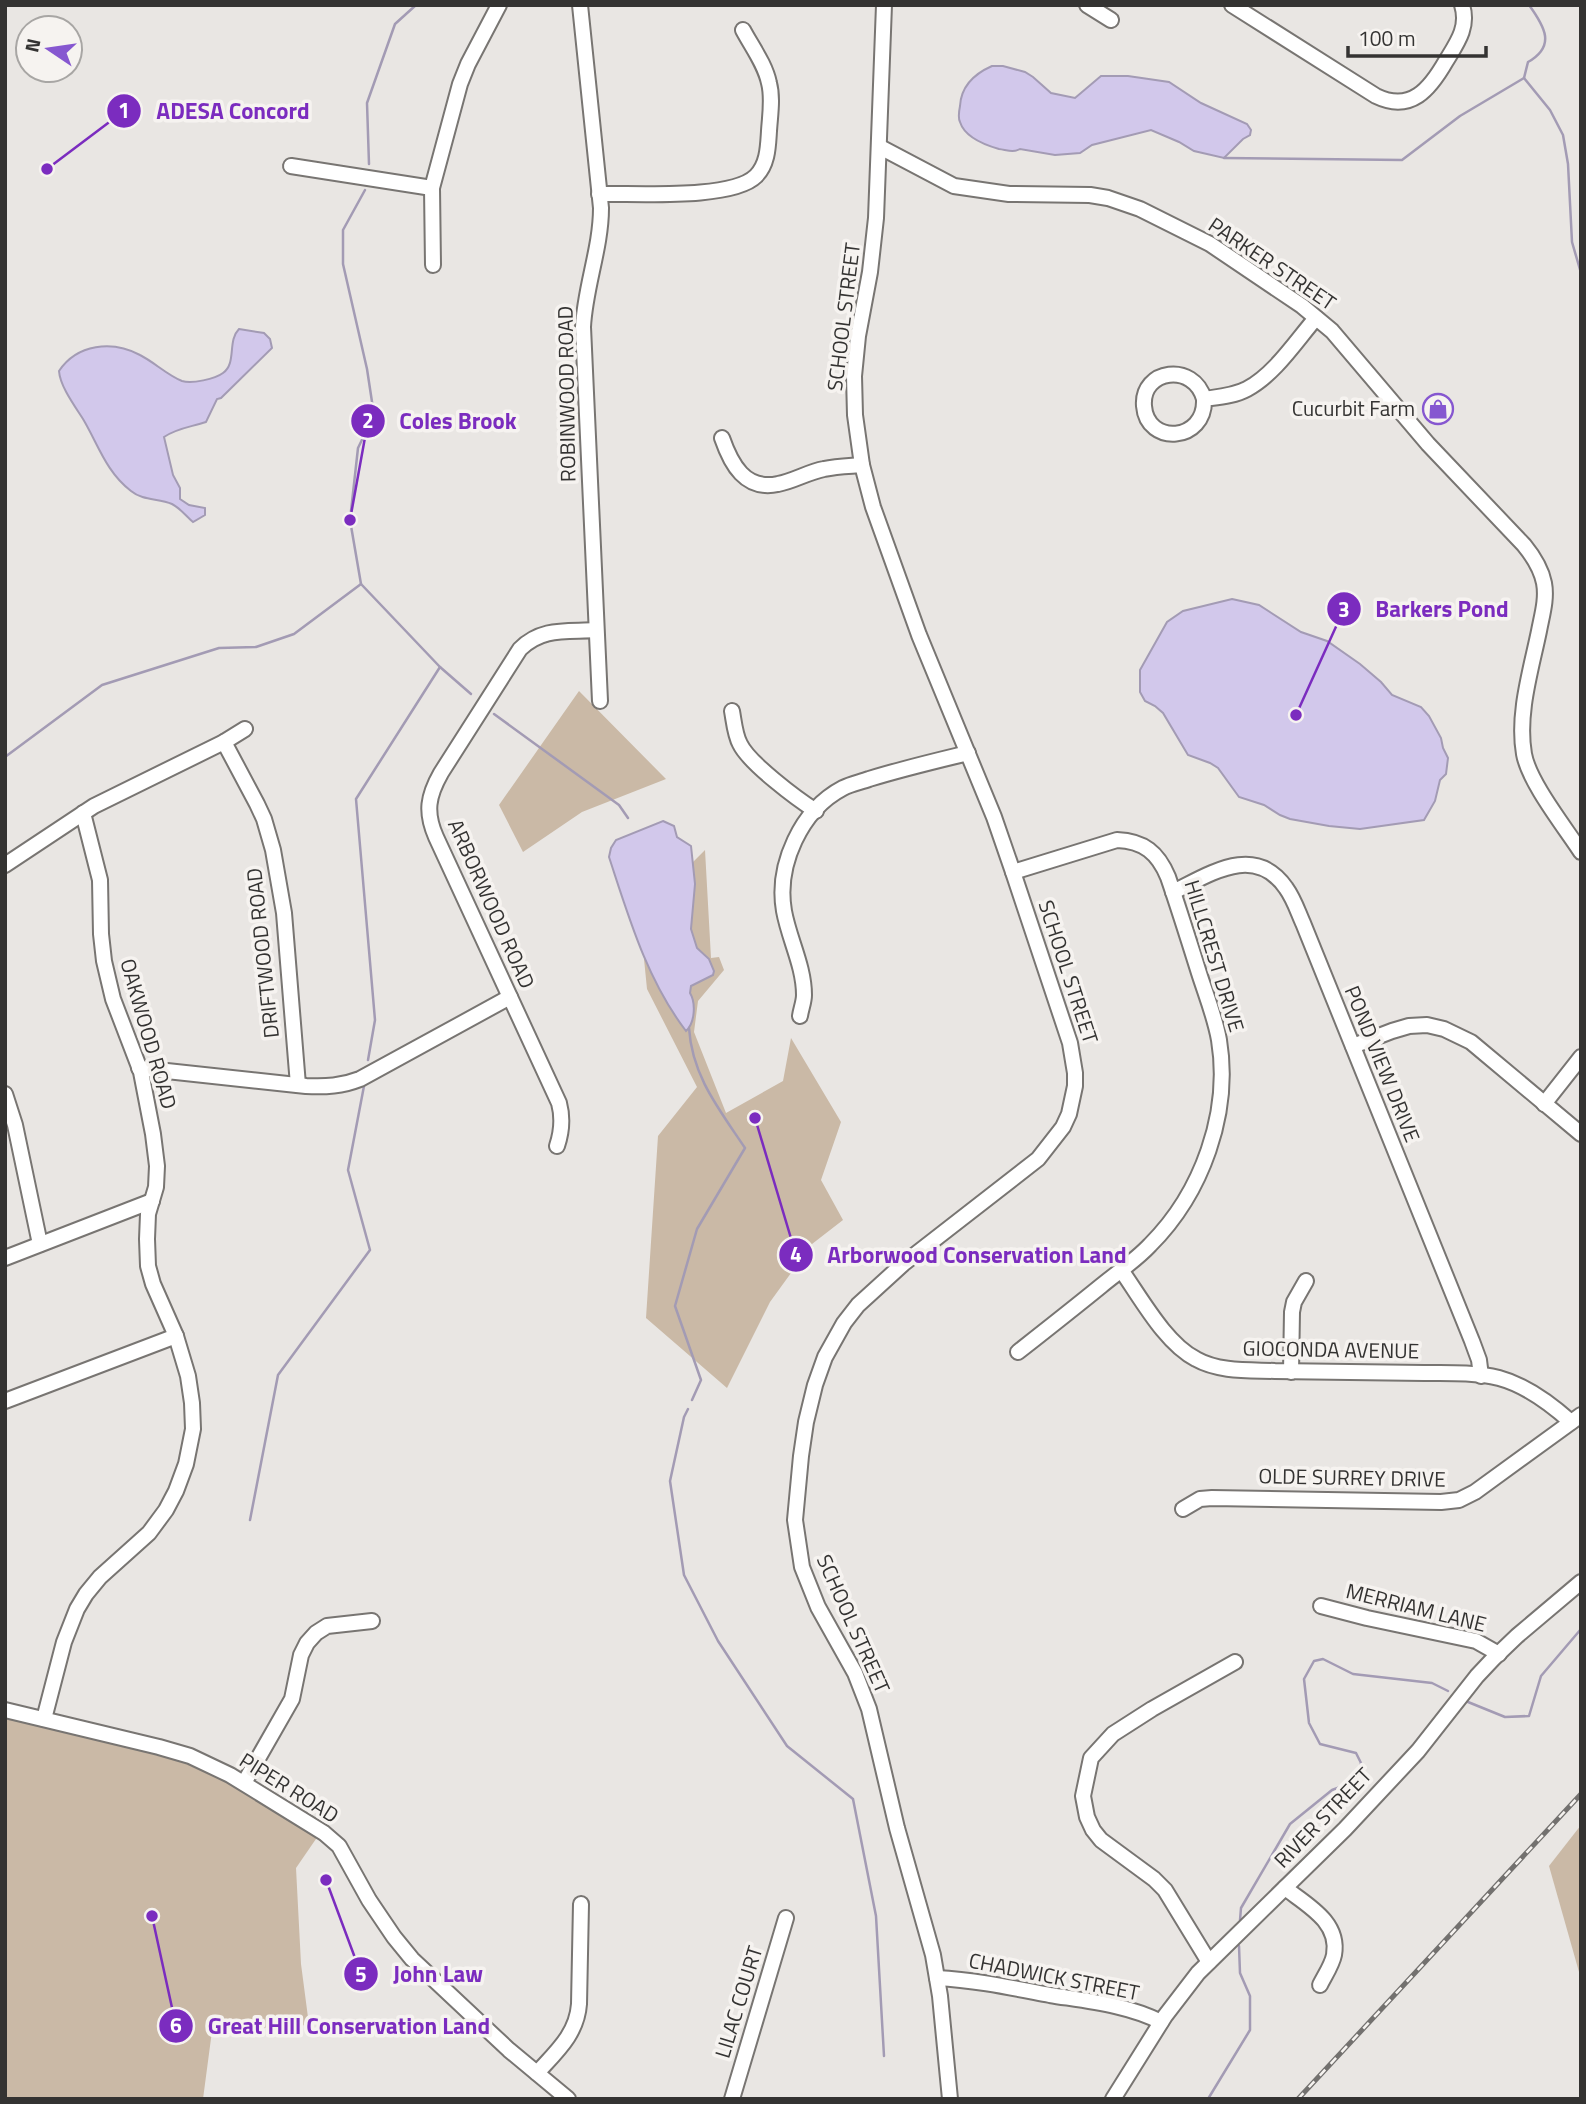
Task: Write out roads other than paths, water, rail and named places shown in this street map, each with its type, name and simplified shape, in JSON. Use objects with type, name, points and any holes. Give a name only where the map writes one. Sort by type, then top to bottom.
[{"type":"street","points":[[433,265],[432,188],[460,84],[499,5]]},
{"type":"street","name":"ROBINWOOD ROAD","points":[[580,5],[601,225],[587,287],[583,327],[600,701]]},
{"type":"street","name":"SCHOOL STREET","points":[[884,5],[880,147],[873,247],[856,357],[855,415],[862,465],[873,507],[901,587],[994,817],[1013,872],[1074,1059],[1075,1086],[1069,1114],[1063,1127],[1038,1159],[903,1264],[858,1305],[844,1323],[825,1357],[811,1399],[804,1435],[795,1520],[802,1567],[811,1593],[851,1665],[865,1699],[937,1978],[950,2099]]},
{"type":"street","points":[[1087,5],[1111,20]]},
{"type":"street","points":[[1232,5],[1376,96],[1396,102],[1416,97],[1433,83],[1461,37],[1464,23],[1462,5]]},
{"type":"street","points":[[599,194],[711,192],[745,184],[756,176],[764,164],[768,145],[771,93],[763,67],[743,30]]},
{"type":"street","name":"PARKER STREET","points":[[880,147],[954,186],[1009,194],[1090,195],[1133,206],[1210,244],[1316,318],[1342,342],[1428,444],[1524,545],[1537,563],[1544,582],[1544,607],[1523,716],[1524,753],[1534,780],[1581,852]]},
{"type":"street","points":[[291,166],[432,188]]},
{"type":"street","points":[[1204,399],[1230,395],[1253,385],[1275,366],[1316,318]]},
{"type":"street","points":[[1168,374],[1191,379],[1204,399],[1201,418],[1191,429],[1182,433],[1168,434],[1159,430],[1149,420],[1145,411],[1145,397],[1149,388],[1168,374]]},
{"type":"street","points":[[722,438],[729,459],[737,470],[745,478],[768,485],[780,484],[824,468],[862,465]]},
{"type":"street","name":"ARBORWOOD ROAD","points":[[557,1146],[562,1125],[559,1103],[433,829],[429,811],[431,792],[441,773],[526,643],[546,633],[596,631]]},
{"type":"street","points":[[732,712],[738,742],[745,753],[800,801],[816,811]]},
{"type":"street","points":[[5,865],[83,813],[245,729]]},
{"type":"street","name":"DRIFTWOOD ROAD","points":[[224,742],[264,819],[272,850],[284,913],[298,1086]]},
{"type":"street","points":[[800,1016],[804,997],[802,975],[782,899],[783,875],[798,834],[816,811],[844,787],[968,753]]},
{"type":"street","name":"OAKWOOD ROAD","points":[[44,1719],[71,1623],[86,1594],[100,1577],[149,1533],[166,1510],[186,1464],[192,1429],[188,1376],[176,1335],[153,1284],[148,1266],[146,1239],[148,1214],[156,1187],[155,1144],[147,1095],[113,999],[104,961],[100,880],[83,813]]},
{"type":"street","name":"HILLCREST DRIVE","points":[[1013,872],[1109,841],[1131,841],[1146,846],[1154,853],[1162,864],[1173,892],[1210,1007],[1219,1040],[1221,1070],[1218,1113],[1203,1164],[1187,1198],[1164,1230],[1121,1270],[1018,1352]]},
{"type":"street","name":"POND VIEW DRIVE","points":[[1173,892],[1214,872],[1241,864],[1261,867],[1278,878],[1291,895],[1472,1341],[1481,1376]]},
{"type":"street","points":[[139,1068],[325,1087],[351,1082],[510,997]]},
{"type":"street","points":[[1353,1046],[1409,1026],[1444,1028],[1471,1042],[1581,1134]]},
{"type":"street","points":[[1544,1104],[1581,1057]]},
{"type":"street","points":[[5,1094],[15,1125],[40,1244]]},
{"type":"street","points":[[5,1258],[152,1201]]},
{"type":"street","name":"GIOCONDA AVENUE","points":[[1121,1270],[1168,1335],[1197,1360],[1227,1368],[1440,1373],[1498,1378],[1516,1385],[1576,1419]]},
{"type":"street","points":[[1291,1371],[1292,1312],[1294,1302],[1306,1281]]},
{"type":"street","points":[[5,1401],[176,1335]]},
{"type":"street","name":"OLDE SURREY DRIVE","points":[[1182,1509],[1206,1498],[1440,1502],[1459,1500],[1475,1492],[1576,1419]]},
{"type":"street","name":"RIVER STREET","points":[[1113,2099],[1161,2022],[1209,1962],[1345,1829],[1418,1751],[1477,1676],[1533,1622],[1581,1583]]},
{"type":"street","name":"MERRIAM LANE","points":[[1321,1606],[1476,1640],[1499,1654]]},
{"type":"street","points":[[244,1783],[292,1699],[301,1655],[307,1643],[327,1626],[372,1621]]},
{"type":"street","points":[[1209,1962],[1165,1891],[1154,1879],[1101,1840],[1093,1830],[1083,1796],[1091,1758],[1113,1734],[1234,1662]]},
{"type":"street","name":"PIPER ROAD","points":[[5,1710],[175,1751],[207,1763],[333,1839],[345,1855],[369,1900],[412,1959],[568,2099]]},
{"type":"street","points":[[1285,1888],[1308,1905],[1332,1930],[1334,1957],[1320,1985]]},
{"type":"street","points":[[537,2073],[567,2039],[577,2020],[581,1904]]},
{"type":"street","name":"LILAC COURT","points":[[732,2099],[786,1918]]},
{"type":"street","name":"CHADWICK STREET","points":[[937,1978],[1081,2000],[1138,2013],[1161,2022]]},
{"type":"waterway","points":[[369,164],[367,103],[395,24],[416,5]]},
{"type":"waterway","points":[[1529,5],[1543,28],[1545,43],[1537,56],[1528,62],[1524,78],[1550,110],[1563,135],[1568,164],[1572,242],[1581,273]]},
{"type":"waterway","points":[[1224,158],[1402,160],[1460,116],[1524,78]]},
{"type":"waterway","points":[[5,757],[102,685],[219,648],[256,647],[294,634],[361,584],[350,520],[358,448],[374,415],[367,369],[343,264],[343,230],[365,190]]},
{"type":"waterway","points":[[361,584],[440,667],[471,694]]},
{"type":"waterway","points":[[368,1060],[375,1020],[356,799],[440,667]]},
{"type":"waterway","points":[[494,714],[619,805],[628,818]]},
{"type":"waterway","points":[[689,1028],[695,1062],[701,1077],[745,1148],[697,1229],[675,1306],[701,1380],[692,1400]]},
{"type":"waterway","points":[[250,1520],[278,1375],[370,1250],[348,1170],[364,1086]]},
{"type":"waterway","points":[[688,1409],[670,1481],[684,1575],[718,1641],[787,1746],[853,1799],[876,1916],[884,2056]]},
{"type":"waterway","points":[[1468,1702],[1505,1717],[1529,1716],[1541,1676],[1581,1629]]},
{"type":"waterway","points":[[1240,1920],[1241,1908],[1290,1824],[1332,1790],[1351,1783],[1358,1774],[1361,1763],[1356,1753],[1320,1744],[1309,1723],[1304,1679],[1314,1661],[1323,1659],[1353,1674],[1432,1683],[1448,1691]]},
{"type":"waterway","points":[[1208,2099],[1250,2030],[1250,1996],[1240,1973],[1239,1946]]},
{"type":"railway","points":[[1298,2099],[1581,1794]]},
{"type":"place","name":"ADESA Concord","points":[[47,169]]},
{"type":"place","name":"Cucurbit Farm","points":[[1438,409]]},
{"type":"place","name":"Coles Brook","points":[[350,520]]},
{"type":"place","name":"Barkers Pond","points":[[1296,715]]},
{"type":"place","name":"Arborwood Conservation Land","points":[[755,1118]]},
{"type":"place","name":"John Law","points":[[326,1880]]},
{"type":"place","name":"Great Hill Conservation Land","points":[[152,1916]]}]
